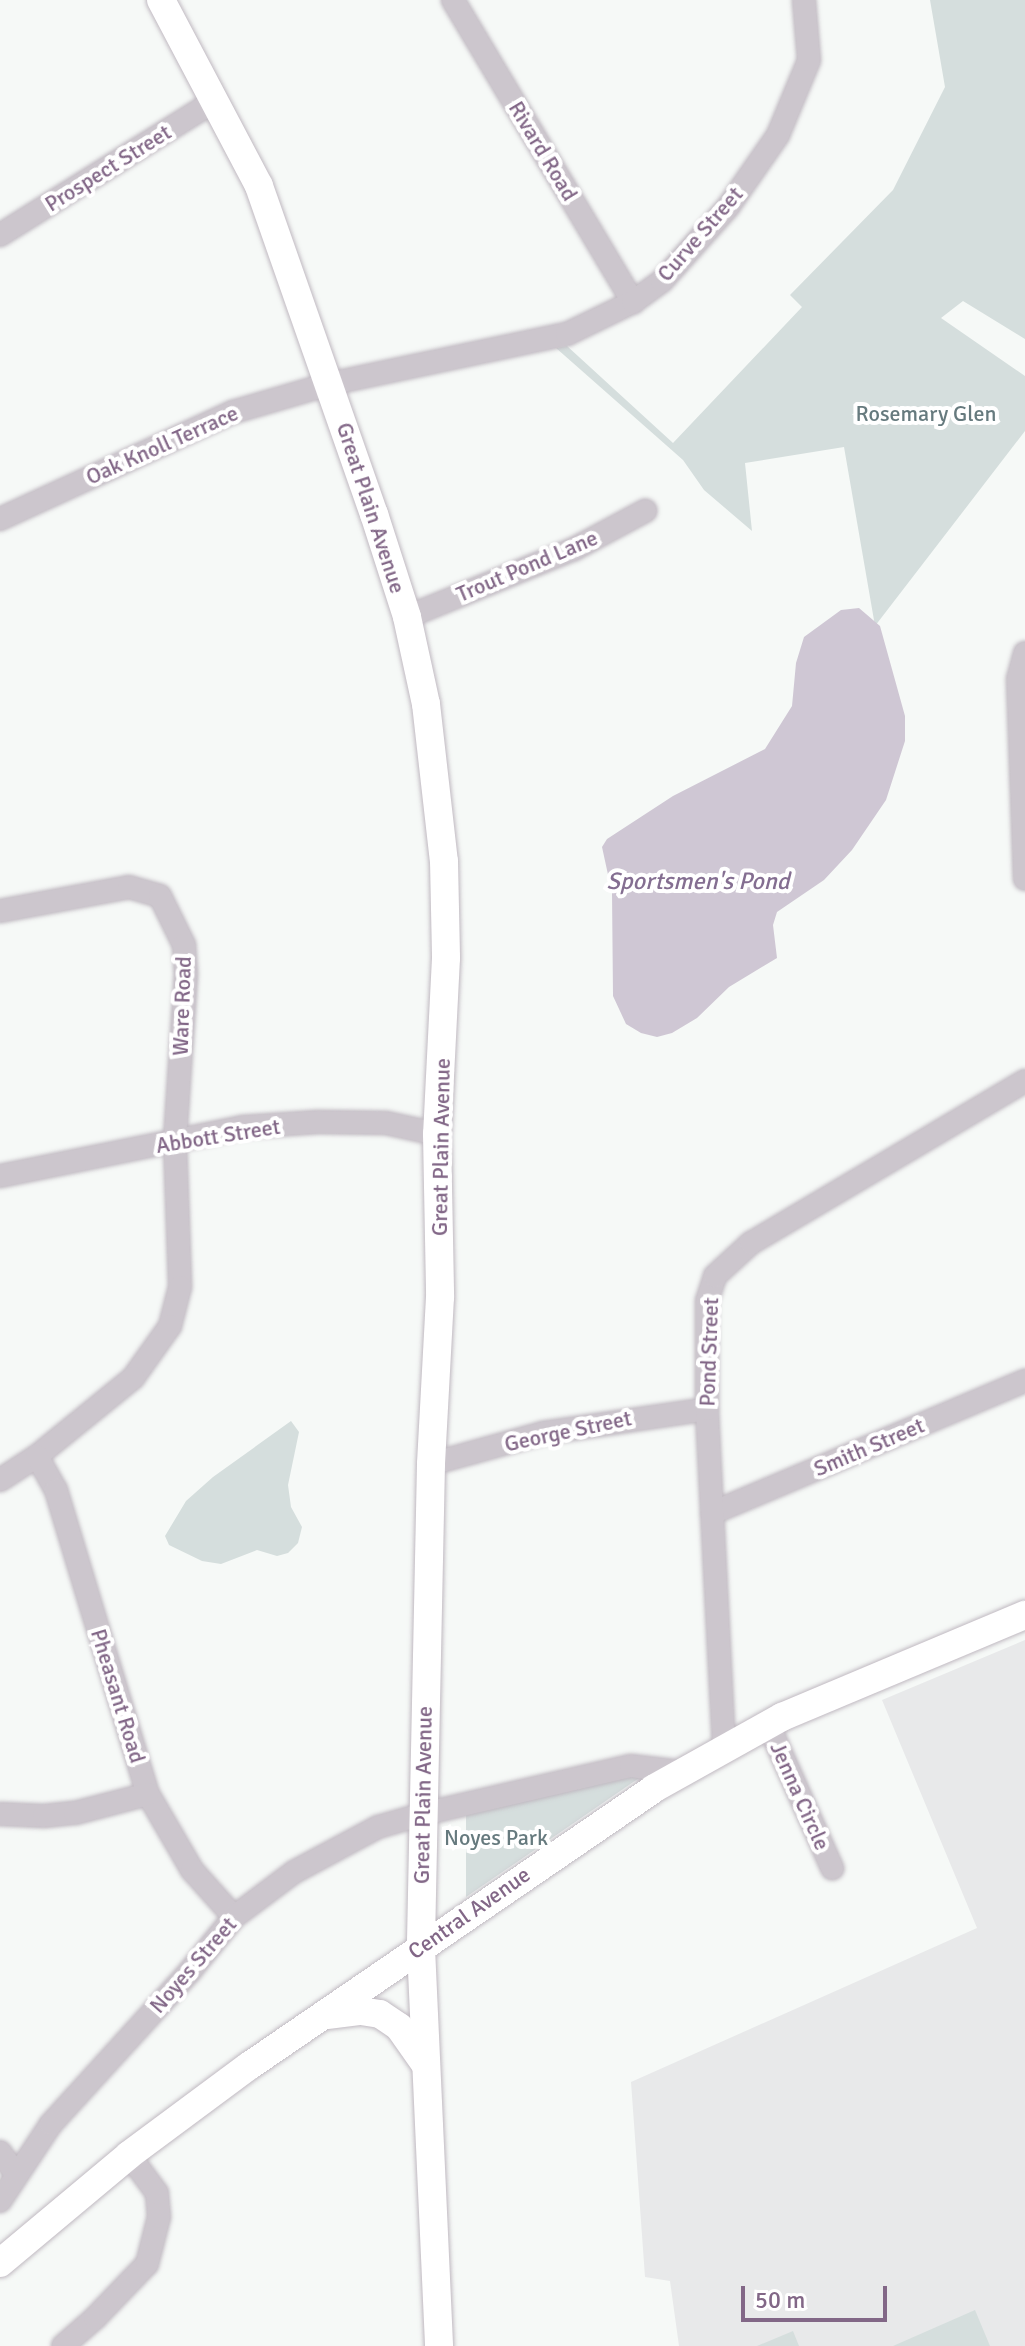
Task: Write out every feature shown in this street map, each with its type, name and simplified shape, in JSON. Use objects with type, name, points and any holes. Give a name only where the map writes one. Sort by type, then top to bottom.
[{"type":"main road","name":"Great Plain Avenue","points":[[161,0],[259,186],[407,617],[426,704],[444,861],[446,988],[437,1134],[440,1297],[431,1464],[421,1948],[439,2346]]},
{"type":"main road","name":"Central Avenue","points":[[0,2263],[129,2155],[322,2016],[526,1873],[682,1772],[768,1724],[1025,1615]]},
{"type":"main road","points":[[322,2016],[358,2011],[380,2014],[399,2027],[426,2066]]},
{"type":"street","name":"Rivard Road","points":[[453,0],[633,302]]},
{"type":"street","name":"Curve Street","points":[[329,384],[567,334],[633,302],[662,281],[728,207],[778,135],[809,60],[804,0]]},
{"type":"street","name":"Prospect Street","points":[[0,235],[216,100]]},
{"type":"street","name":"Oak Knoll Terrace","points":[[0,519],[233,412],[329,384]]},
{"type":"street","name":"Trout Pond Lane","points":[[407,617],[574,549],[645,511]]},
{"type":"street","points":[[1025,653],[1018,679],[1025,879]]},
{"type":"street","name":"Ware Road","points":[[0,911],[129,887],[160,896],[184,945],[186,974],[175,1141],[180,1287],[170,1326],[133,1378],[37,1456],[0,1480]]},
{"type":"street","name":"Pond Street","points":[[724,1747],[707,1409],[707,1301],[715,1276],[751,1243],[1025,1081]]},
{"type":"street","name":"Abbott Street","points":[[0,1176],[243,1127],[318,1122],[386,1123],[437,1134]]},
{"type":"street","name":"Smith Street","points":[[712,1513],[1025,1381]]},
{"type":"street","name":"George Street","points":[[431,1464],[543,1433],[707,1409]]},
{"type":"street","name":"Pheasant Road","points":[[37,1456],[56,1490],[148,1794],[192,1870],[234,1917]]},
{"type":"street","name":"Jenna Circle","points":[[768,1724],[832,1868]]},
{"type":"street","name":"Noyes Street","points":[[0,2201],[51,2124],[190,1971],[234,1917],[294,1872],[378,1827],[423,1814],[631,1766],[682,1772]]},
{"type":"street","points":[[0,1814],[44,1816],[75,1813],[148,1794]]},
{"type":"street","points":[[0,2152],[16,2174]]},
{"type":"street","points":[[63,2346],[147,2264],[159,2217],[157,2193],[129,2155]]},
{"type":"shaded area","points":[[1025,1640],[1025,2346],[679,2346],[670,2281],[645,2277],[631,2082],[977,1928],[882,1700]]},
{"type":"green space","name":"Rosemary Glen","points":[[930,0],[1025,0],[1025,339],[963,301],[941,318],[1025,376],[1025,431],[875,626],[844,447],[745,463],[752,531],[704,490],[683,460],[556,348],[567,346],[673,443],[802,307],[790,295],[893,190],[945,87]]},
{"type":"green space","points":[[291,1421],[299,1432],[288,1485],[291,1507],[302,1527],[298,1543],[288,1553],[277,1556],[257,1550],[221,1564],[202,1561],[169,1545],[165,1536],[186,1501],[213,1477]]},
{"type":"green space","name":"Noyes Park","points":[[630,1774],[642,1776],[466,1897],[466,1815]]},
{"type":"green space","points":[[975,2310],[990,2346],[893,2346]]},
{"type":"green space","points":[[793,2331],[799,2346],[757,2346]]},
{"type":"water","name":"Sportsmen's Pond","points":[[859,608],[880,626],[905,716],[905,741],[886,800],[852,850],[824,880],[777,912],[773,925],[777,958],[729,987],[697,1018],[672,1033],[657,1037],[641,1033],[626,1024],[613,996],[612,893],[602,847],[607,839],[673,796],[765,749],[792,706],[796,663],[804,637],[841,610]]}]
